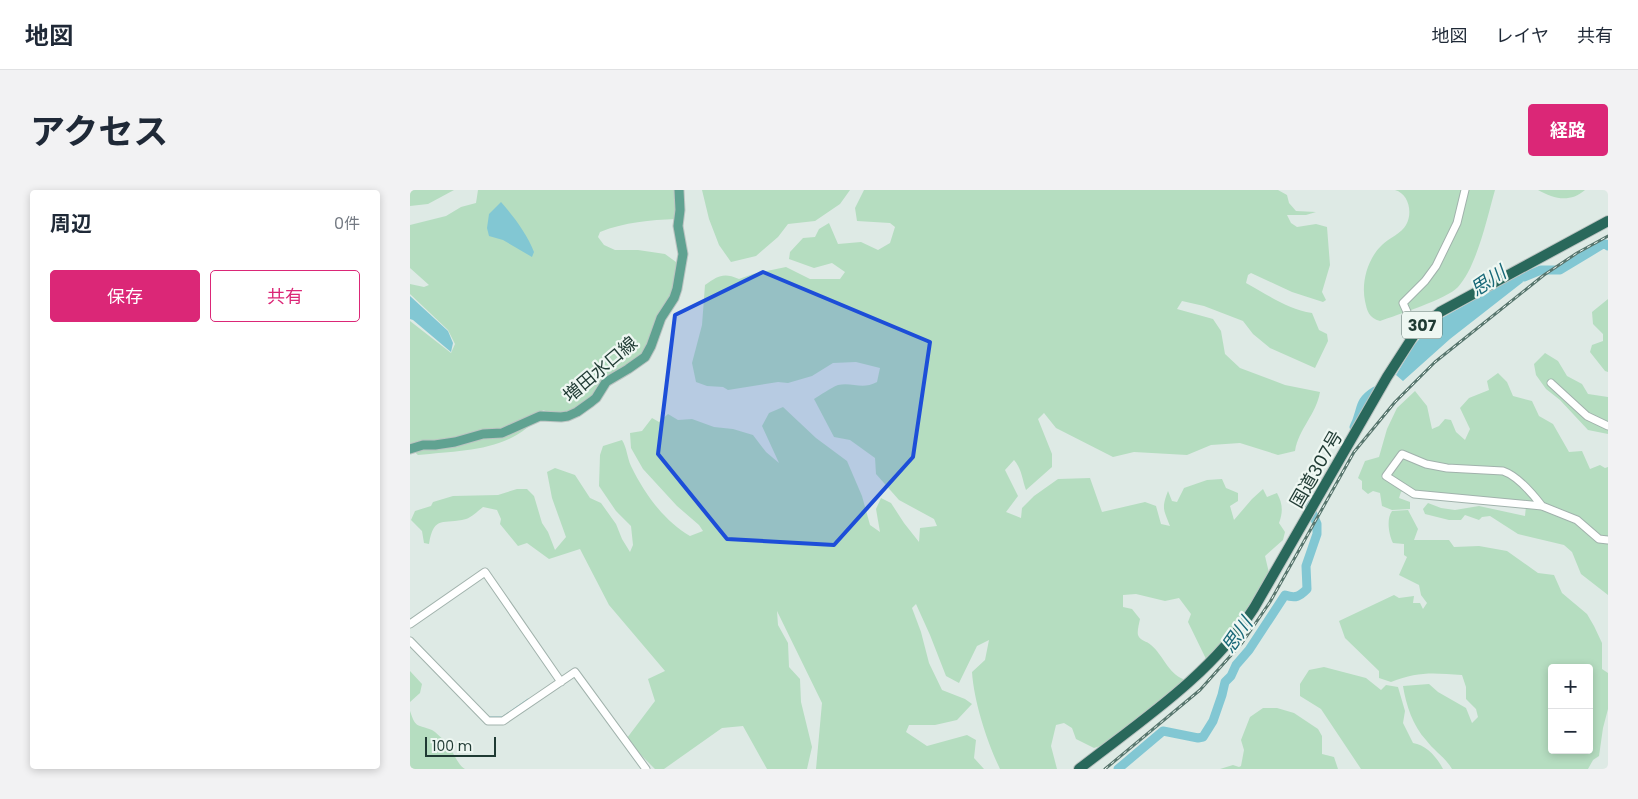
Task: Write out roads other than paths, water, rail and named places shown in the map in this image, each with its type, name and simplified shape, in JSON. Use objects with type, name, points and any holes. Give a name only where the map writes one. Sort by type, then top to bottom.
[{"type":"highway","name":"国道307号","points":[[1079,769],[1189,683],[1232,639],[1254,608],[1416,332],[1440,312],[1608,221]]},
{"type":"main road","name":"増田水口線","points":[[410,449],[423,444],[435,445],[455,442],[483,434],[502,433],[540,416],[561,418],[568,416],[577,412],[596,398],[606,382],[641,360],[649,352],[661,318],[672,302],[677,289],[682,254],[678,226],[680,210],[679,190]]},
{"type":"street","points":[[1416,332],[1403,302],[1425,282],[1436,266],[1457,223],[1465,190]]},
{"type":"street","points":[[1550,383],[1587,416],[1608,426]]},
{"type":"street","points":[[1542,506],[1516,480],[1508,473],[1502,471],[1447,468],[1426,464],[1402,454],[1386,476],[1414,494],[1542,506],[1576,520],[1599,539],[1608,540]]},
{"type":"street","points":[[410,624],[485,572],[560,682]]},
{"type":"street","points":[[410,641],[488,721],[503,721],[575,672],[646,769]]},
{"type":"water","points":[[501,202],[528,239],[534,252],[532,257],[503,240],[489,236],[487,228],[489,214]]},
{"type":"water","points":[[1534,273],[1522,279],[1523,282],[1450,339],[1403,381],[1396,375],[1414,345],[1435,322],[1518,275],[1521,277]]},
{"type":"water","points":[[410,296],[448,331],[453,343],[451,352],[410,319]]},
{"type":"waterway","name":"思川","points":[[1524,277],[1541,270],[1560,270],[1603,244],[1608,246]]},
{"type":"waterway","name":"思川","points":[[1354,427],[1365,399],[1375,391]]},
{"type":"waterway","name":"思川","points":[[1118,769],[1163,731],[1198,738],[1203,737],[1213,721],[1225,682],[1249,650],[1285,595],[1298,596],[1307,589],[1306,566],[1317,534],[1317,524],[1309,505]]},
{"type":"waterway","points":[[490,717],[502,717],[528,699]]},
{"type":"railway","points":[[1105,769],[1200,690],[1242,643],[1270,602],[1354,452],[1395,402],[1435,362],[1544,275],[1577,253],[1608,236]]}]
